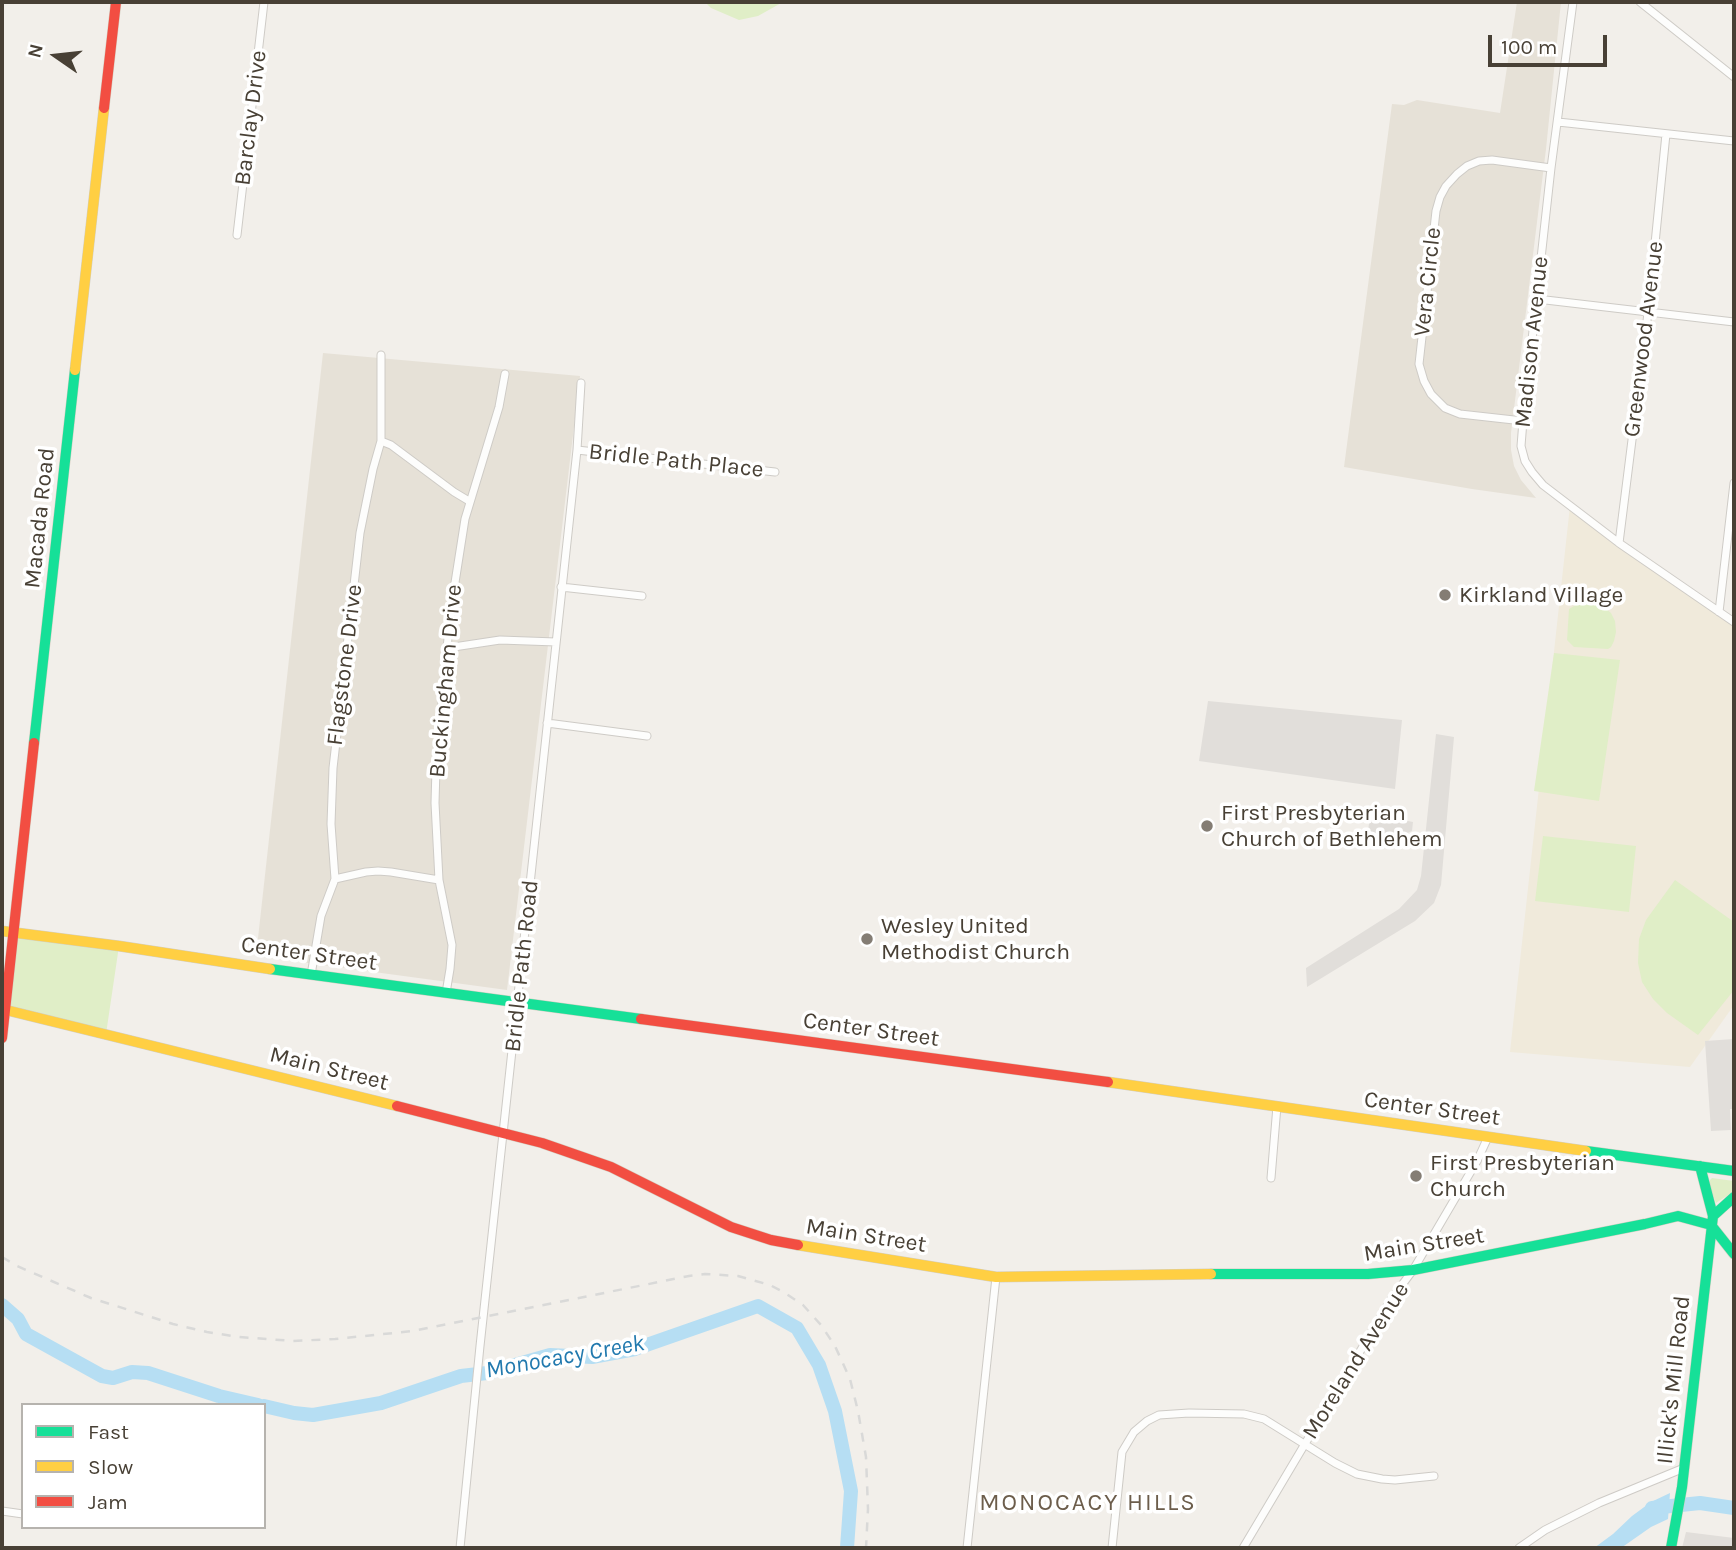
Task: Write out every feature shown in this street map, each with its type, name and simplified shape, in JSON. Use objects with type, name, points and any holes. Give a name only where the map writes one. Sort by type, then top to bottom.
[{"type":"street","name":"Macada Road","points":[[2,1038],[116,2]]},
{"type":"street","name":"Barclay Drive","points":[[237,235],[264,2]]},
{"type":"street","name":"Madison Avenue","points":[[1573,2],[1551,168],[1521,446],[1525,461],[1543,485],[1619,543],[1734,622]]},
{"type":"street","points":[[1640,2],[1734,78]]},
{"type":"street","points":[[1558,122],[1734,141]]},
{"type":"street","name":"Greenwood Avenue","points":[[1619,543],[1648,313],[1666,134]]},
{"type":"street","name":"Vera Circle","points":[[1523,421],[1461,414],[1445,408],[1431,394],[1419,364],[1436,211],[1446,186],[1467,166],[1479,161],[1492,160],[1551,168]]},
{"type":"street","points":[[1537,299],[1734,322]]},
{"type":"street","name":"Flagstone Drive","points":[[311,975],[321,916],[335,879],[331,824],[332,768],[360,533],[381,441],[381,355]]},
{"type":"street","name":"Buckingham Drive","points":[[446,993],[452,945],[439,880],[435,828],[436,768],[447,648],[462,533],[469,501],[499,407],[505,374]]},
{"type":"street","name":"Bridle Path Road","points":[[460,1548],[577,450],[581,383]]},
{"type":"street","points":[[381,441],[391,445],[469,501]]},
{"type":"street","name":"Bridle Path Place","points":[[577,450],[775,472]]},
{"type":"street","points":[[1719,612],[1734,483]]},
{"type":"street","points":[[561,587],[642,596]]},
{"type":"street","points":[[447,648],[490,641],[556,642]]},
{"type":"street","points":[[547,723],[648,736]]},
{"type":"street","points":[[335,879],[379,871],[439,880]]},
{"type":"street","name":"Center Street","points":[[2,931],[1033,1071],[1734,1171]]},
{"type":"street","name":"Main Street","points":[[6,1010],[503,1132],[611,1167],[731,1227],[759,1236],[996,1277],[1368,1274],[1413,1270],[1678,1216],[1712,1221]]},
{"type":"street","points":[[1271,1178],[1277,1106]]},
{"type":"street","name":"Moreland Avenue","points":[[1243,1548],[1390,1301],[1413,1270],[1477,1161],[1488,1137]]},
{"type":"street","name":"Illick's Mill Road","points":[[1671,1548],[1682,1487],[1712,1221],[1700,1167]]},
{"type":"street","points":[[1734,1197],[1712,1221],[1734,1254]]},
{"type":"street","points":[[967,1548],[996,1277]]},
{"type":"street","points":[[1112,1548],[1122,1452],[1134,1432],[1159,1415],[1244,1414],[1264,1419],[1304,1445],[1369,1477],[1395,1480],[1434,1476]]},
{"type":"street","points":[[1518,1548],[1545,1530],[1599,1503],[1684,1468]]},
{"type":"street","points":[[2,1511],[21,1514]]},
{"type":"shaded area","points":[[1517,2],[1561,2],[1511,433],[1514,466],[1521,480],[1536,498],[1344,467],[1392,104],[1404,105],[1417,100],[1500,113]]},
{"type":"shaded area","points":[[323,353],[580,376],[507,990],[256,956]]},
{"type":"shaded area","points":[[1570,506],[1734,620],[1734,1005],[1690,1067],[1510,1052]]},
{"type":"shaded area","points":[[1208,701],[1402,720],[1395,789],[1199,761]]},
{"type":"shaded area","points":[[1436,734],[1454,737],[1441,885],[1434,903],[1415,921],[1307,987],[1306,968],[1399,909],[1417,890],[1421,876]]},
{"type":"shaded area","points":[[1371,812],[1398,812],[1403,820],[1413,822],[1412,831],[1401,836],[1390,835],[1388,843],[1366,842]]},
{"type":"shaded area","points":[[1734,1039],[1734,1109],[1730,1109],[1731,1130],[1711,1131],[1705,1041]]},
{"type":"shaded area","points":[[1686,1532],[1734,1538],[1734,1548],[1682,1548]]},
{"type":"green space","points":[[705,2],[783,2],[758,16],[739,20],[711,8]]},
{"type":"green space","points":[[1581,602],[1601,605],[1611,613],[1616,632],[1608,649],[1574,647],[1567,640],[1569,609]]},
{"type":"green space","points":[[1554,653],[1620,660],[1599,801],[1534,791]]},
{"type":"green space","points":[[1543,836],[1636,846],[1629,912],[1535,901]]},
{"type":"green space","points":[[1675,880],[1734,922],[1734,990],[1698,1035],[1667,1013],[1653,999],[1642,982],[1638,963],[1639,939],[1646,920]]},
{"type":"green space","points":[[13,933],[119,946],[106,1034],[6,1010]]},
{"type":"green space","points":[[1712,1178],[1734,1181],[1734,1191],[1716,1203],[1709,1184]]},
{"type":"water","points":[[1670,1493],[1668,1519],[1651,1527],[1621,1548],[1594,1548],[1651,1502]]},
{"type":"waterway","name":"Monocacy Creek","points":[[2,1305],[18,1319],[26,1334],[102,1376],[113,1378],[132,1372],[148,1373],[249,1403]]},
{"type":"waterway","name":"Monocacy Creek","points":[[266,1406],[313,1415],[381,1403],[461,1376],[487,1373],[550,1355],[592,1357],[635,1349],[758,1306],[797,1328],[819,1365],[835,1411],[851,1491],[847,1548]]},
{"type":"waterway","name":"Monocacy Creek","points":[[1652,1508],[1700,1503],[1734,1508]]},
{"type":"railway","points":[[2,1257],[91,1298],[173,1324],[239,1337],[293,1341],[413,1331],[705,1274],[738,1276],[770,1285],[803,1305],[821,1325],[835,1346],[850,1379],[866,1457],[866,1548]]},
{"type":"traffic: fast","points":[[34,743],[75,370]]},
{"type":"traffic: fast","points":[[270,969],[641,1019]]},
{"type":"traffic: fast","points":[[1586,1151],[1734,1171]]},
{"type":"traffic: fast","points":[[1671,1548],[1682,1487],[1713,1216],[1700,1166]]},
{"type":"traffic: fast","points":[[1713,1216],[1734,1197]]},
{"type":"traffic: fast","points":[[1211,1274],[1368,1274],[1413,1270],[1678,1216],[1711,1225],[1734,1254]]},
{"type":"traffic: slow","points":[[75,370],[104,108]]},
{"type":"traffic: slow","points":[[2,931],[270,969]]},
{"type":"traffic: slow","points":[[6,1010],[397,1106]]},
{"type":"traffic: slow","points":[[1108,1082],[1586,1151]]},
{"type":"traffic: slow","points":[[798,1245],[996,1277],[1211,1274]]},
{"type":"traffic: jam","points":[[104,108],[116,2]]},
{"type":"traffic: jam","points":[[2,1038],[34,743]]},
{"type":"traffic: jam","points":[[641,1019],[1108,1082]]},
{"type":"traffic: jam","points":[[397,1106],[542,1143],[611,1167],[731,1227],[771,1240],[798,1245]]},
{"type":"place","name":"Kirkland Village","points":[[1445,595]]},
{"type":"place","name":"First Presbyterian Church of Bethlehem","points":[[1207,826]]},
{"type":"place","name":"Wesley United Methodist Church","points":[[867,939]]},
{"type":"place","name":"First Presbyterian Church","points":[[1416,1176]]},
{"type":"district","name":"MONOCACY HILLS","points":[[1088,1503]]}]
